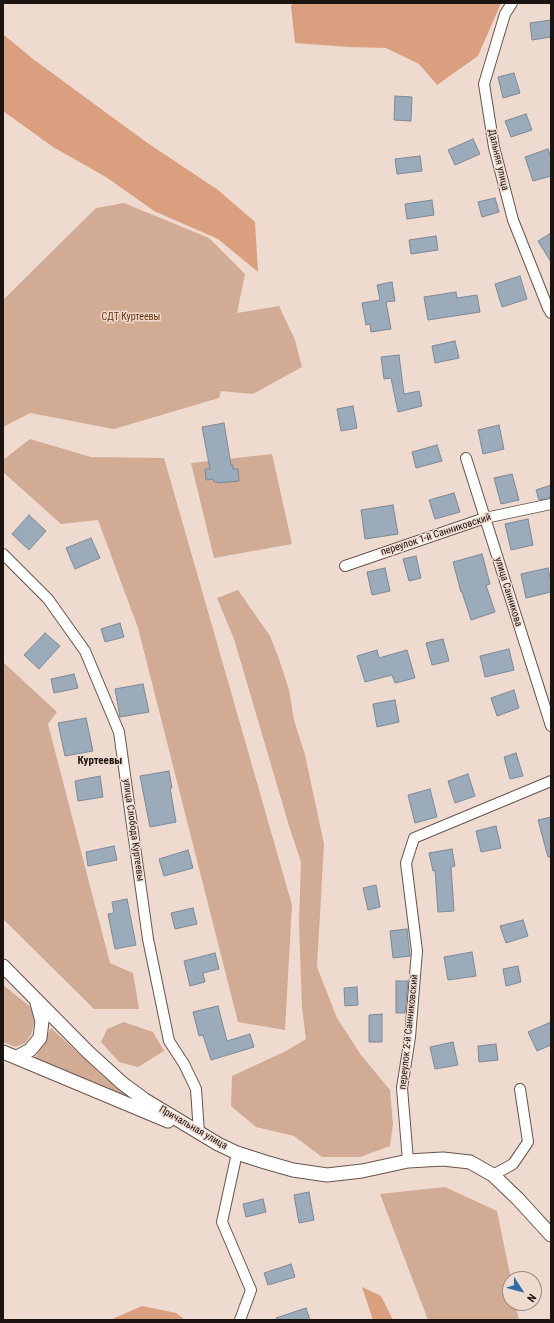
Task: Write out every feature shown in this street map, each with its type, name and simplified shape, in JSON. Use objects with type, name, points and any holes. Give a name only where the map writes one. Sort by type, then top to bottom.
[{"type":"street","name":"Дальняя улица","points":[[512,3],[504,14],[484,84],[494,147],[513,220],[550,309]]},
{"type":"street","name":"улица Санникова","points":[[466,458],[551,726]]},
{"type":"street","name":"переулок 1-й Санниковский","points":[[345,566],[484,518],[551,504]]},
{"type":"street","name":"улица Слобода Куртеевы","points":[[3,554],[48,599],[85,650],[120,732],[150,946],[169,1041],[184,1064],[196,1089],[199,1133]]},
{"type":"street","name":"переулок 2-й Санниковский","points":[[408,1161],[402,1088],[410,1037],[417,951],[406,863],[414,838],[551,781]]},
{"type":"street","name":"Причальная улица","points":[[3,966],[37,1002],[122,1083],[145,1100],[218,1144],[237,1153],[293,1170],[327,1175],[362,1171],[408,1161],[443,1159],[470,1162],[493,1175],[518,1199],[551,1235]]},
{"type":"street","points":[[3,974],[17,981]]},
{"type":"street","points":[[17,1057],[30,1050],[40,1038],[42,1021],[37,1002]]},
{"type":"street","points":[[3,1052],[128,1105],[199,1133]]},
{"type":"street","points":[[493,1175],[513,1164],[528,1142],[520,1089]]},
{"type":"street","points":[[237,1153],[222,1222],[251,1290],[240,1320]]},
{"type":"green space","name":"СДТ Куртеевы","points":[[124,203],[209,238],[245,274],[237,313],[279,306],[295,340],[302,367],[253,394],[221,391],[219,398],[114,429],[30,413],[3,427],[3,300],[96,208]]},
{"type":"green space","points":[[30,439],[91,457],[164,458],[292,905],[285,1030],[238,1022],[138,628],[98,520],[61,524],[3,472],[3,460]]},
{"type":"green space","points":[[272,454],[292,544],[214,558],[191,463]]},
{"type":"green space","points":[[238,590],[270,636],[279,659],[289,690],[294,720],[305,755],[324,844],[317,967],[337,1018],[361,1055],[390,1090],[393,1124],[390,1146],[360,1157],[322,1157],[294,1136],[256,1127],[231,1106],[232,1076],[286,1051],[306,1039],[302,1008],[299,922],[301,862],[234,639],[217,598]]},
{"type":"green space","points":[[3,662],[57,712],[48,724],[110,963],[133,973],[139,1009],[94,1009],[3,919]]},
{"type":"green space","points":[[3,985],[32,1008],[35,1019],[31,1035],[25,1043],[15,1047],[3,1042]]},
{"type":"green space","points":[[124,1022],[153,1032],[164,1051],[138,1067],[119,1062],[101,1042],[107,1029]]},
{"type":"green space","points":[[51,1028],[104,1077],[140,1104],[35,1058]]},
{"type":"green space","points":[[445,1187],[497,1211],[509,1271],[502,1271],[502,1311],[517,1311],[519,1320],[428,1320],[380,1194]]},
{"type":"shaded area","points":[[293,3],[501,3],[478,56],[437,85],[419,64],[386,48],[295,43],[291,6]]},
{"type":"shaded area","points":[[3,34],[33,59],[146,142],[218,190],[255,222],[258,272],[218,239],[154,211],[106,177],[53,147],[3,111]]},
{"type":"shaded area","points":[[362,1287],[381,1296],[393,1320],[373,1320]]},
{"type":"shaded area","points":[[142,1306],[176,1313],[183,1318],[181,1320],[110,1320]]},
{"type":"building","points":[[551,20],[551,37],[532,40],[530,23]]},
{"type":"building","points":[[514,73],[520,93],[503,98],[498,77]]},
{"type":"building","points":[[395,96],[412,97],[411,121],[394,120]]},
{"type":"building","points":[[526,114],[532,130],[511,137],[505,121]]},
{"type":"building","points":[[473,139],[480,154],[455,165],[448,150]]},
{"type":"building","points":[[548,149],[551,158],[551,176],[533,181],[525,157]]},
{"type":"building","points":[[420,156],[422,171],[397,174],[395,159]]},
{"type":"building","points":[[495,198],[499,212],[482,217],[478,202]]},
{"type":"building","points":[[432,200],[434,215],[407,219],[405,204]]},
{"type":"building","points":[[551,233],[551,262],[538,241]]},
{"type":"building","points":[[436,236],[438,250],[411,254],[409,240]]},
{"type":"building","points":[[520,276],[527,299],[502,307],[495,284]]},
{"type":"building","points":[[392,282],[395,301],[386,302],[391,329],[371,332],[370,324],[366,325],[362,303],[380,300],[377,285]]},
{"type":"building","points":[[456,292],[457,298],[477,295],[480,312],[428,320],[424,297]]},
{"type":"building","points":[[455,341],[459,358],[435,363],[432,346]]},
{"type":"building","points":[[399,355],[404,394],[419,391],[422,406],[398,412],[391,378],[384,379],[381,357]]},
{"type":"building","points":[[353,406],[357,428],[341,431],[337,409]]},
{"type":"building","points":[[224,423],[231,465],[233,465],[233,469],[238,469],[239,481],[218,483],[214,482],[213,479],[206,480],[205,469],[210,469],[202,427]]},
{"type":"building","points":[[499,425],[504,449],[483,454],[478,430]]},
{"type":"building","points":[[437,445],[442,461],[416,468],[412,452]]},
{"type":"building","points":[[512,474],[519,500],[501,504],[494,478]]},
{"type":"building","points":[[551,485],[551,497],[539,500],[536,490]]},
{"type":"building","points":[[454,493],[460,512],[435,519],[429,500]]},
{"type":"building","points":[[393,505],[398,534],[365,539],[361,510]]},
{"type":"building","points":[[29,515],[46,531],[29,550],[12,534]]},
{"type":"building","points":[[528,519],[533,545],[511,550],[505,524]]},
{"type":"building","points":[[91,538],[100,558],[75,569],[66,548]]},
{"type":"building","points":[[482,554],[490,584],[486,585],[495,612],[471,620],[461,592],[453,562]]},
{"type":"building","points":[[416,556],[421,578],[409,581],[403,559]]},
{"type":"building","points":[[385,568],[390,591],[372,595],[367,572]]},
{"type":"building","points":[[548,568],[551,582],[551,592],[526,598],[521,574]]},
{"type":"building","points":[[120,623],[124,637],[105,642],[101,629]]},
{"type":"building","points":[[45,633],[60,646],[39,669],[24,655]]},
{"type":"building","points":[[443,639],[449,661],[432,665],[426,643]]},
{"type":"building","points":[[509,649],[514,670],[485,677],[480,656]]},
{"type":"building","points":[[377,650],[379,658],[407,650],[415,678],[395,683],[392,675],[365,682],[357,656]]},
{"type":"building","points":[[74,674],[78,688],[54,693],[51,679]]},
{"type":"building","points":[[143,684],[149,712],[120,717],[115,689]]},
{"type":"building","points":[[514,690],[519,708],[497,716],[491,698]]},
{"type":"building","points":[[395,700],[399,722],[377,727],[373,704]]},
{"type":"building","points":[[86,718],[93,751],[65,756],[58,723]]},
{"type":"building","points":[[516,753],[523,776],[510,779],[504,757]]},
{"type":"building","points":[[169,771],[172,788],[170,788],[176,822],[150,827],[140,776]]},
{"type":"building","points":[[468,774],[475,796],[455,803],[448,781]]},
{"type":"building","points":[[100,776],[103,797],[78,801],[75,781]]},
{"type":"building","points":[[430,789],[437,817],[415,823],[408,795]]},
{"type":"building","points":[[551,817],[551,857],[548,857],[538,820]]},
{"type":"building","points":[[496,826],[501,848],[481,852],[476,831]]},
{"type":"building","points":[[114,846],[117,860],[88,866],[86,852]]},
{"type":"building","points":[[452,849],[455,866],[451,867],[454,911],[438,912],[435,870],[433,871],[429,853]]},
{"type":"building","points":[[188,850],[193,868],[164,876],[159,859]]},
{"type":"building","points":[[376,885],[380,907],[368,910],[363,888]]},
{"type":"building","points":[[127,899],[136,945],[115,949],[108,914],[114,913],[112,902]]},
{"type":"building","points":[[193,908],[197,924],[175,929],[171,913]]},
{"type":"building","points":[[523,920],[528,936],[506,943],[500,926]]},
{"type":"building","points":[[407,929],[410,956],[393,958],[390,931]]},
{"type":"building","points":[[472,952],[476,976],[448,980],[444,957]]},
{"type":"building","points":[[215,953],[219,969],[203,973],[205,982],[190,986],[184,961]]},
{"type":"building","points":[[518,966],[521,982],[506,986],[503,969]]},
{"type":"building","points":[[396,981],[408,981],[405,1013],[396,1013]]},
{"type":"building","points":[[357,987],[358,1005],[345,1006],[344,988]]},
{"type":"building","points":[[218,1006],[227,1041],[250,1034],[254,1047],[211,1060],[203,1035],[199,1036],[193,1012]]},
{"type":"building","points":[[382,1014],[382,1042],[369,1042],[369,1015]]},
{"type":"building","points":[[551,1022],[551,1045],[537,1051],[528,1032]]},
{"type":"building","points":[[453,1042],[458,1065],[435,1069],[430,1047]]},
{"type":"building","points":[[496,1044],[498,1060],[479,1062],[478,1046]]},
{"type":"building","points":[[309,1192],[314,1220],[299,1223],[294,1195]]},
{"type":"building","points":[[263,1199],[266,1212],[246,1217],[243,1204]]},
{"type":"building","points":[[291,1264],[295,1277],[268,1285],[264,1273]]},
{"type":"building","points":[[306,1308],[310,1320],[277,1320],[276,1318]]},
{"type":"district","name":"Куртеевы","points":[[100,761]]}]
